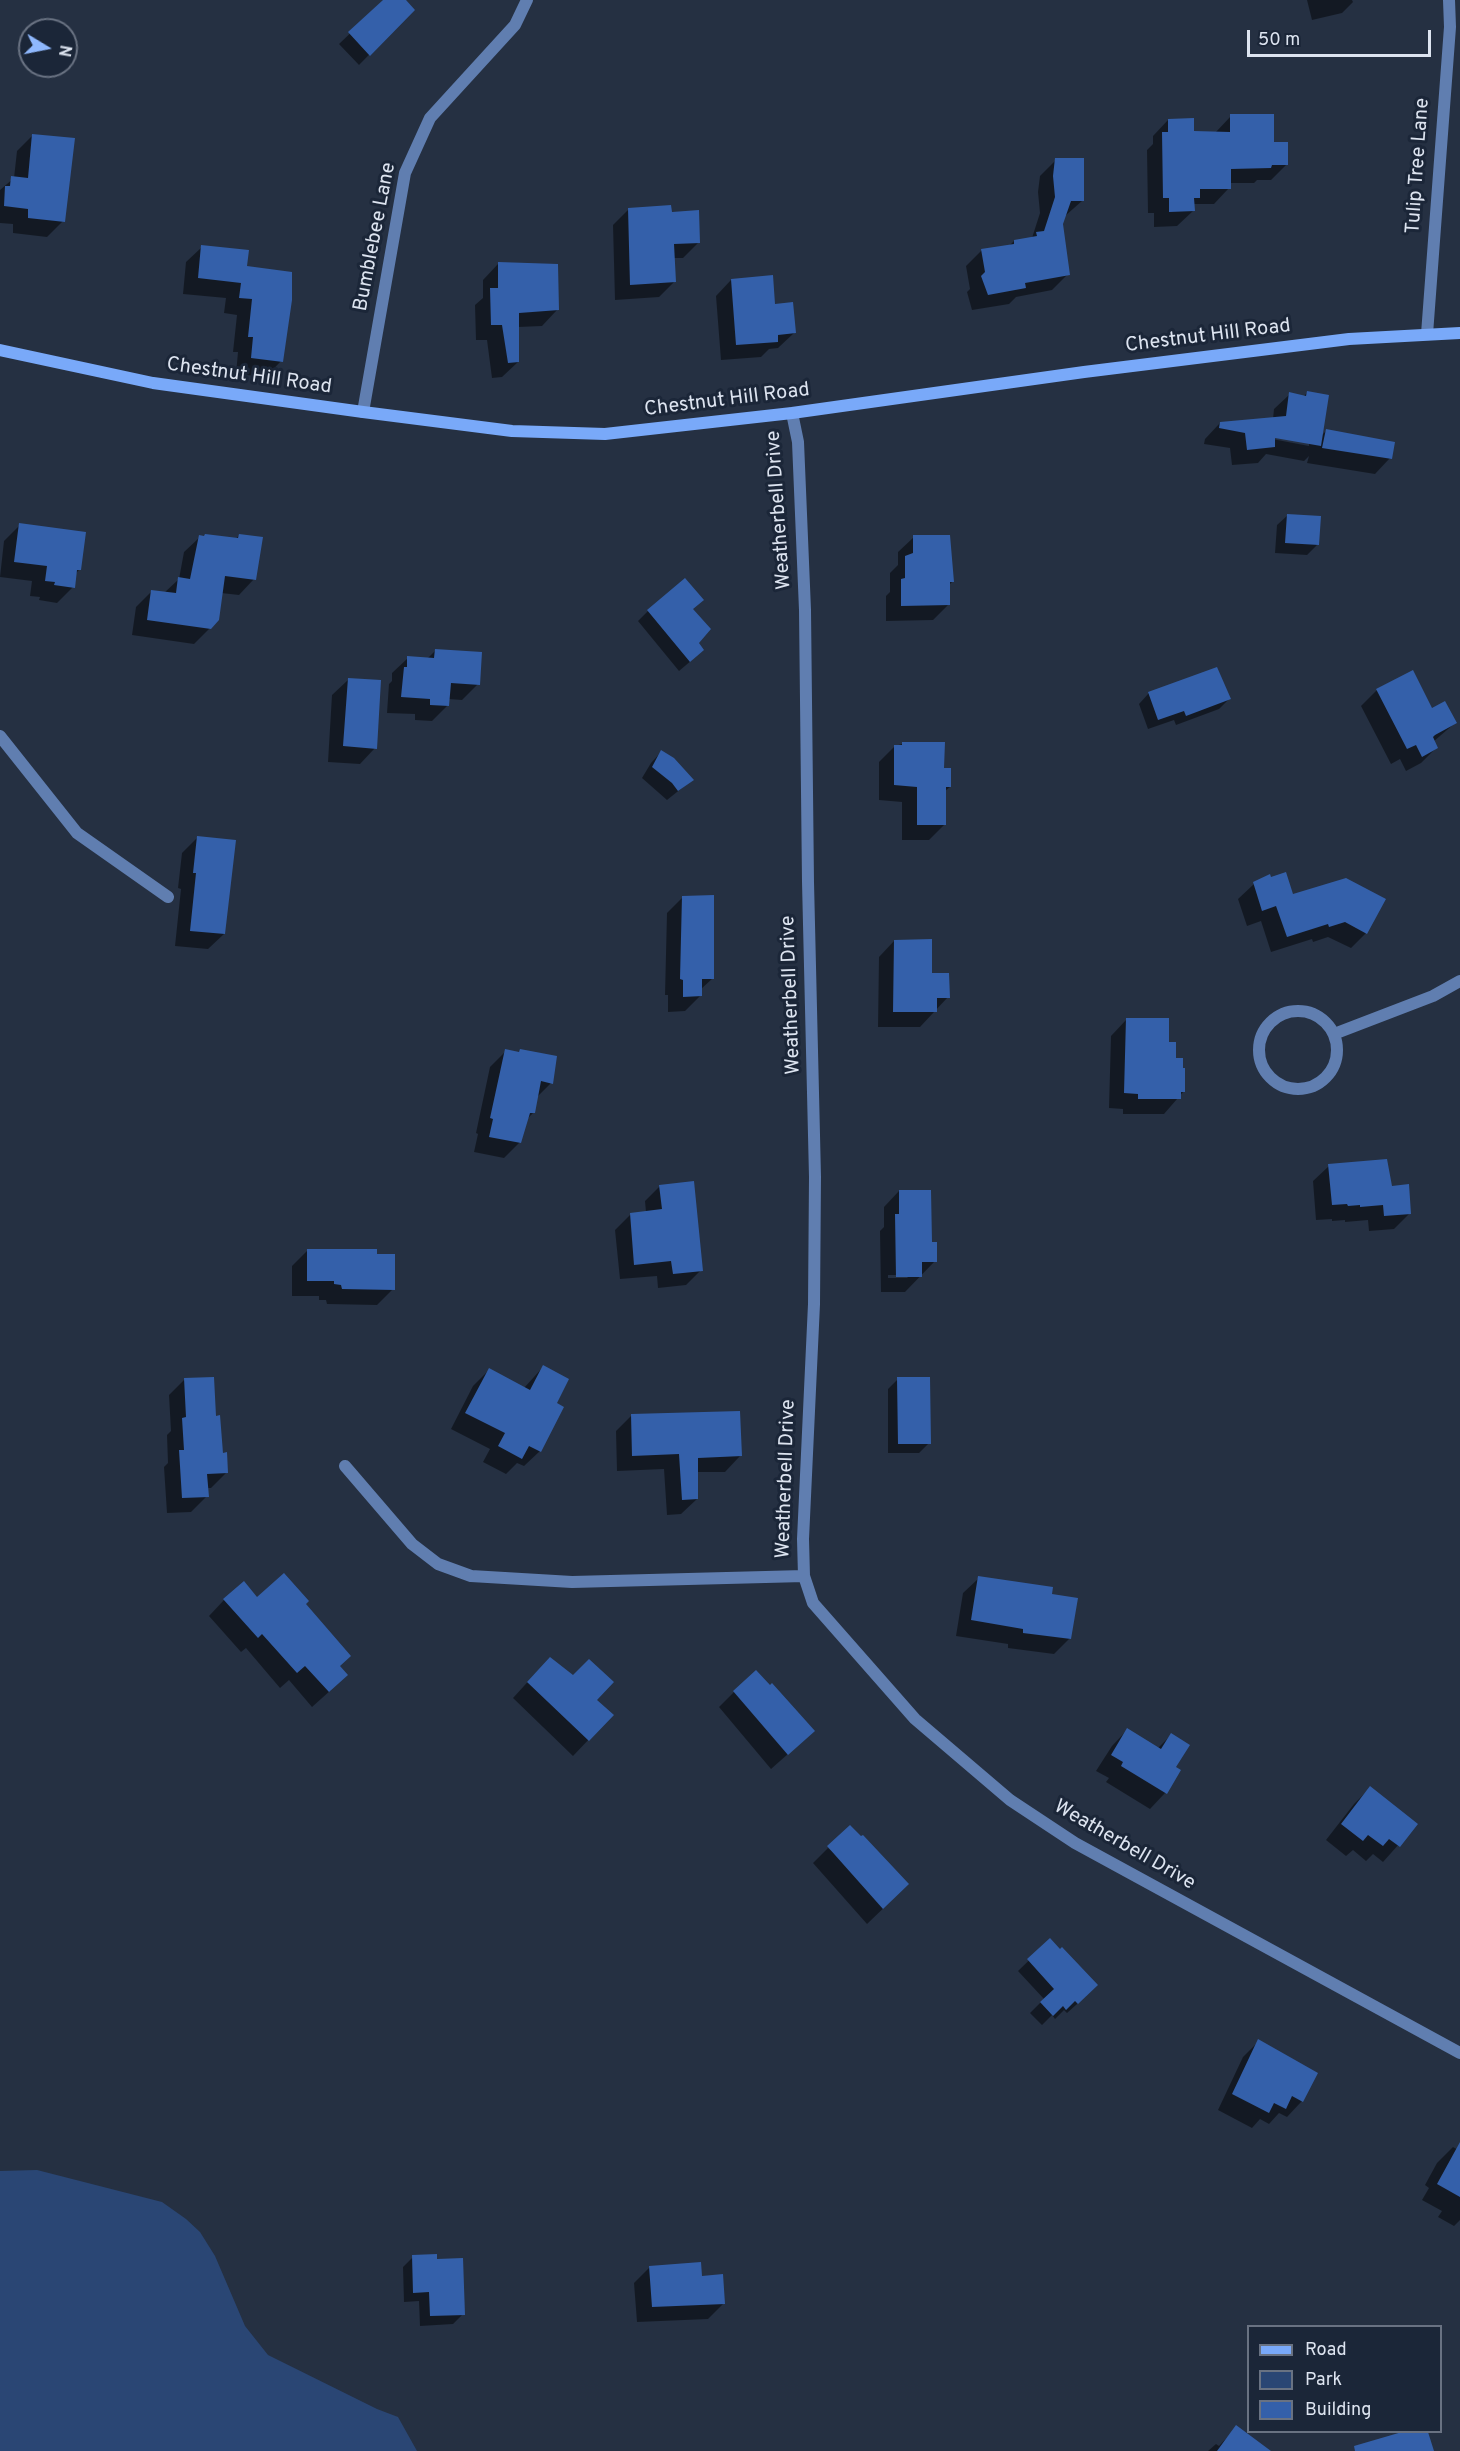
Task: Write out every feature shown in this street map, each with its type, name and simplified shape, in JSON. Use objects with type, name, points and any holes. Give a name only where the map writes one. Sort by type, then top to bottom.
[{"type":"main road","name":"Chestnut Hill Road","points":[[1,353],[153,382],[363,412],[501,430],[605,434],[792,413],[1106,369],[1349,339],[1460,333]]},
{"type":"street","name":"Bumblebee Lane","points":[[363,412],[405,173],[430,118],[515,25],[527,0]]},
{"type":"street","name":"Tulip Tree Lane","points":[[1427,334],[1450,27],[1449,0]]},
{"type":"street","name":"Weatherbell Drive","points":[[792,413],[798,442],[805,610],[815,1177],[814,1304],[803,1539],[804,1576],[813,1603],[915,1719],[1010,1800],[1075,1843],[1460,2053]]},
{"type":"street","points":[[0,736],[77,833],[168,897]]},
{"type":"street","points":[[1334,1034],[1433,996],[1460,981]]},
{"type":"street","points":[[1302,1011],[1315,1015],[1326,1023],[1334,1034],[1337,1048],[1336,1061],[1330,1074],[1320,1083],[1307,1089],[1294,1090],[1281,1086],[1270,1078],[1262,1066],[1259,1053],[1260,1040],[1266,1027],[1282,1015],[1302,1011]]},
{"type":"street","name":"Weatherbell Drive","points":[[345,1466],[412,1544],[438,1564],[471,1576],[572,1582],[804,1576]]},
{"type":"green space","points":[[37,2170],[162,2202],[186,2219],[200,2232],[215,2256],[245,2326],[268,2355],[377,2409],[398,2417],[417,2451],[0,2451],[0,2171]]},
{"type":"building","points":[[383,0],[406,0],[415,10],[370,56],[348,32]]},
{"type":"building","points":[[1230,114],[1274,114],[1274,142],[1288,142],[1288,165],[1272,165],[1271,168],[1231,169],[1231,189],[1200,189],[1200,198],[1194,198],[1195,211],[1169,212],[1169,198],[1163,198],[1162,132],[1168,132],[1168,119],[1194,118],[1194,131],[1230,132]]},
{"type":"building","points":[[32,134],[75,138],[65,222],[28,218],[28,209],[4,206],[5,186],[10,186],[11,176],[28,178]]},
{"type":"building","points":[[1055,158],[1084,158],[1084,201],[1071,201],[1063,224],[1070,275],[1025,283],[1026,288],[988,295],[981,276],[985,272],[981,249],[1014,244],[1014,240],[1037,236],[1036,232],[1044,231],[1055,197],[1053,176]]},
{"type":"building","points":[[671,205],[672,212],[699,210],[700,243],[674,244],[676,282],[630,285],[628,208]]},
{"type":"building","points":[[201,245],[249,250],[247,266],[292,272],[292,300],[283,362],[251,358],[253,337],[248,337],[252,299],[239,298],[241,283],[198,278]]},
{"type":"building","points":[[498,262],[558,264],[559,310],[519,313],[519,362],[508,363],[502,325],[491,325],[490,288],[498,288]]},
{"type":"building","points":[[773,275],[775,304],[793,302],[796,333],[778,335],[778,342],[736,345],[731,279]]},
{"type":"building","points":[[1307,391],[1329,395],[1321,446],[1275,438],[1275,447],[1247,450],[1245,433],[1219,428],[1220,422],[1286,416],[1289,392],[1306,396]]},
{"type":"building","points":[[1326,429],[1395,442],[1392,459],[1322,448]]},
{"type":"building","points":[[1287,514],[1321,516],[1319,545],[1285,543]]},
{"type":"building","points":[[19,523],[86,532],[81,570],[77,570],[75,588],[54,585],[55,582],[45,581],[47,566],[14,562]]},
{"type":"building","points":[[205,534],[238,538],[239,534],[263,537],[256,580],[225,576],[219,620],[211,629],[147,620],[151,590],[176,593],[178,577],[190,579],[199,535],[204,536]]},
{"type":"building","points":[[913,535],[950,535],[954,582],[950,582],[950,605],[901,606],[901,579],[905,578],[905,556],[913,553]]},
{"type":"building","points":[[685,578],[704,600],[693,609],[711,629],[699,643],[704,650],[690,662],[647,610]]},
{"type":"building","points":[[435,649],[482,652],[480,685],[451,683],[449,706],[430,705],[430,699],[401,697],[407,656],[434,658]]},
{"type":"building","points":[[1217,667],[1231,699],[1186,716],[1184,711],[1158,720],[1148,692]]},
{"type":"building","points":[[1413,670],[1432,708],[1445,701],[1457,723],[1435,735],[1433,737],[1438,748],[1422,757],[1416,745],[1407,749],[1376,689]]},
{"type":"building","points":[[348,678],[381,680],[377,749],[343,746]]},
{"type":"building","points":[[902,742],[945,742],[944,768],[951,768],[951,787],[946,787],[946,825],[917,825],[917,787],[894,785],[894,745],[902,745]]},
{"type":"building","points":[[661,750],[674,758],[694,780],[678,791],[672,783],[652,767]]},
{"type":"building","points":[[197,836],[236,840],[225,934],[190,931]]},
{"type":"building","points":[[1286,872],[1293,894],[1346,878],[1386,899],[1367,934],[1345,922],[1329,927],[1328,924],[1287,937],[1276,906],[1262,911],[1253,882],[1270,874],[1271,877]]},
{"type":"building","points":[[714,895],[714,979],[702,979],[702,996],[683,997],[683,980],[680,979],[682,896]]},
{"type":"building","points":[[932,939],[932,973],[949,973],[950,998],[937,998],[937,1012],[893,1012],[894,940]]},
{"type":"building","points":[[1126,1018],[1169,1018],[1169,1042],[1176,1042],[1176,1058],[1183,1058],[1183,1068],[1185,1068],[1185,1092],[1181,1092],[1181,1099],[1138,1099],[1138,1094],[1124,1093]]},
{"type":"building","points":[[505,1049],[519,1052],[520,1049],[557,1056],[553,1084],[541,1081],[535,1113],[530,1113],[521,1143],[489,1137],[493,1119],[490,1118]]},
{"type":"building","points":[[1387,1159],[1392,1186],[1409,1184],[1411,1214],[1384,1216],[1383,1205],[1360,1207],[1360,1205],[1348,1206],[1347,1204],[1332,1205],[1328,1164]]},
{"type":"building","points":[[694,1181],[703,1271],[673,1274],[671,1261],[634,1265],[630,1213],[662,1209],[659,1185]]},
{"type":"building","points":[[899,1190],[931,1190],[932,1242],[937,1242],[937,1262],[922,1262],[922,1277],[896,1277],[895,1214],[899,1214]]},
{"type":"building","points":[[307,1249],[377,1249],[377,1254],[395,1254],[395,1290],[342,1289],[341,1285],[334,1284],[334,1281],[307,1281]]},
{"type":"building","points":[[543,1365],[569,1379],[557,1403],[564,1407],[541,1452],[529,1446],[522,1459],[498,1446],[505,1433],[465,1413],[489,1368],[530,1390]]},
{"type":"building","points":[[214,1377],[216,1416],[220,1415],[223,1453],[227,1452],[228,1473],[207,1474],[209,1497],[182,1498],[179,1450],[184,1450],[182,1418],[186,1417],[184,1378]]},
{"type":"building","points":[[897,1377],[930,1377],[931,1444],[898,1444]]},
{"type":"building","points":[[740,1411],[742,1456],[698,1458],[698,1499],[682,1500],[679,1454],[632,1456],[631,1414]]},
{"type":"building","points":[[284,1573],[309,1601],[306,1604],[351,1656],[340,1666],[348,1675],[329,1692],[305,1666],[297,1673],[262,1634],[258,1638],[223,1599],[244,1581],[257,1597]]},
{"type":"building","points":[[978,1576],[1053,1587],[1052,1594],[1078,1598],[1071,1639],[1023,1633],[1023,1629],[971,1620]]},
{"type":"building","points":[[550,1657],[573,1675],[589,1659],[614,1682],[597,1700],[614,1715],[589,1741],[527,1682]]},
{"type":"building","points":[[756,1670],[770,1685],[772,1683],[815,1731],[788,1755],[733,1691]]},
{"type":"building","points":[[1127,1728],[1161,1749],[1171,1733],[1190,1745],[1176,1767],[1181,1770],[1167,1794],[1121,1766],[1123,1762],[1111,1755]]},
{"type":"building","points":[[1370,1786],[1418,1824],[1400,1847],[1389,1839],[1383,1846],[1368,1835],[1363,1841],[1341,1824]]},
{"type":"building","points":[[850,1825],[861,1836],[863,1835],[909,1884],[883,1909],[827,1846]]},
{"type":"building","points":[[1050,1938],[1060,1949],[1062,1947],[1098,1985],[1078,2004],[1075,2001],[1066,2010],[1063,2006],[1053,2016],[1040,2002],[1054,1989],[1027,1959]]},
{"type":"building","points":[[1258,2039],[1318,2073],[1303,2102],[1292,2096],[1286,2109],[1274,2103],[1269,2113],[1232,2094]]},
{"type":"building","points":[[1460,2142],[1460,2197],[1437,2184]]},
{"type":"building","points":[[437,2254],[437,2259],[463,2258],[465,2315],[430,2316],[429,2292],[413,2293],[412,2255]]},
{"type":"building","points":[[701,2262],[702,2276],[723,2274],[725,2304],[652,2307],[649,2266]]},
{"type":"building","points":[[1236,2425],[1271,2451],[1217,2451]]},
{"type":"building","points":[[1399,2433],[1428,2433],[1434,2451],[1355,2451],[1354,2446]]}]
